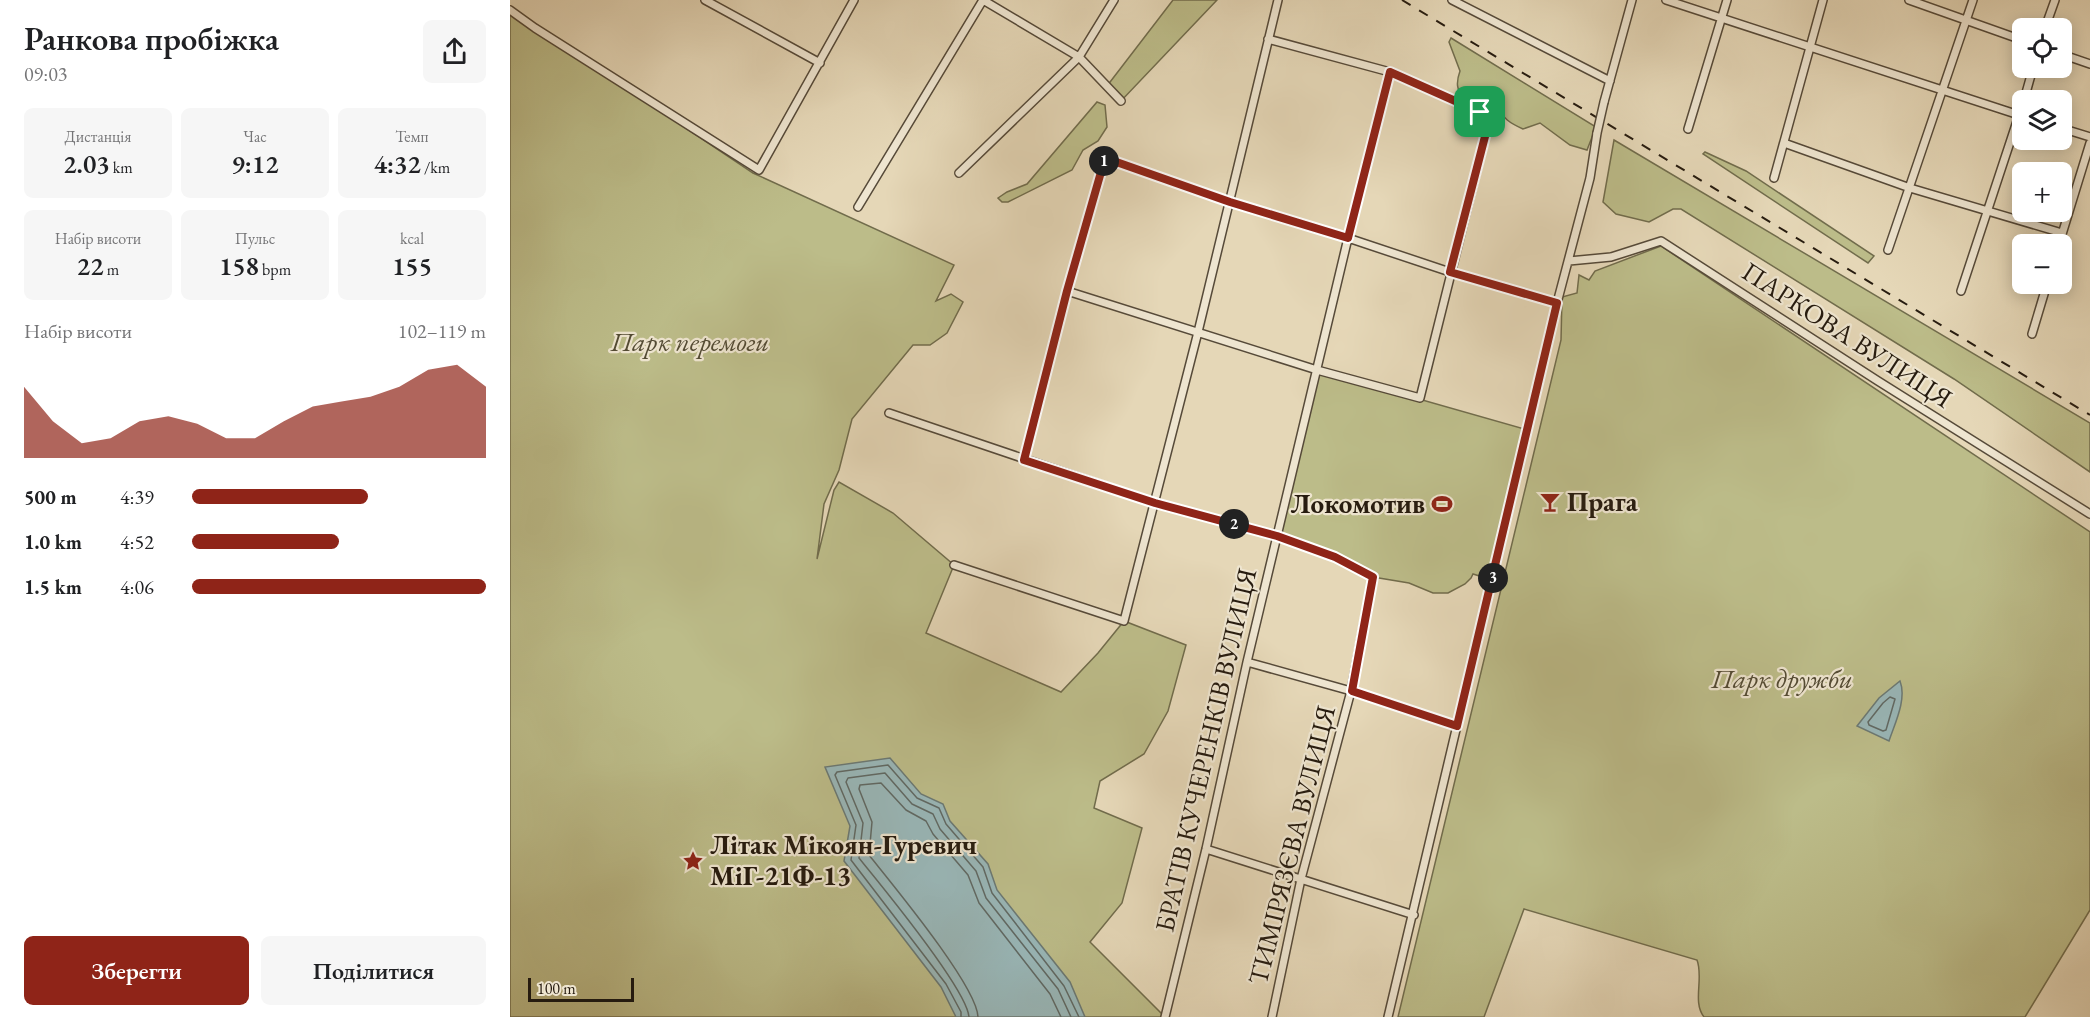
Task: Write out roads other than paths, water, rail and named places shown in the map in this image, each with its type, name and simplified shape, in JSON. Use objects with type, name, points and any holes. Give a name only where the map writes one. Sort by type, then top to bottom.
[{"type":"street","points":[[705,0],[820,63]]},
{"type":"street","points":[[510,10],[759,170],[854,0]]},
{"type":"street","points":[[858,207],[983,0],[1079,57],[1121,100]]},
{"type":"street","points":[[959,173],[1079,57],[1114,0]]},
{"type":"street","points":[[954,565],[1124,621],[1198,332],[1278,0]]},
{"type":"street","points":[[1452,0],[1610,81]]},
{"type":"street","points":[[1388,1017],[1414,915],[1557,303],[1590,178],[1604,102],[1632,0]]},
{"type":"street","points":[[1666,0],[2012,113]]},
{"type":"street","points":[[1688,129],[1727,0]]},
{"type":"street","points":[[1774,178],[1823,0]]},
{"type":"street","points":[[1909,0],[2012,37]]},
{"type":"street","points":[[1888,250],[1973,0]]},
{"type":"street","points":[[2049,18],[2055,0]]},
{"type":"street","points":[[1067,291],[1317,370],[1419,398],[1489,121],[1480,112],[1390,72],[1268,39]]},
{"type":"street","points":[[2072,58],[2090,64]]},
{"type":"street","name":"БРАТІВ КУЧЕРЕНКІВ ВУЛИЦЯ","points":[[1165,1017],[1206,849],[1277,536],[1390,72]]},
{"type":"street","points":[[2072,131],[2090,137]]},
{"type":"street","points":[[1961,291],[2012,142]]},
{"type":"street","points":[[1784,143],[1910,188],[2062,233],[2090,143]]},
{"type":"street","points":[[1024,460],[1067,291],[1105,158],[1230,202],[1450,272],[1557,303]]},
{"type":"street","name":"ПАРКОВА ВУЛИЦЯ","points":[[1569,261],[1611,257],[1661,241],[2090,514]]},
{"type":"street","points":[[2032,334],[2044,294]]},
{"type":"street","points":[[889,414],[1155,503],[1277,536]]},
{"type":"street","name":"ТИМІРЯЗЄВА ВУЛИЦЯ","points":[[1272,1017],[1301,879],[1352,691],[1373,577],[1335,557],[1277,536]]},
{"type":"street","points":[[1247,662],[1352,691],[1457,726]]},
{"type":"street","points":[[1206,849],[1414,915]]},
{"type":"water","points":[[1900,681],[1901,703],[1889,741],[1857,726],[1879,698]]},
{"type":"water","points":[[890,758],[921,794],[943,804],[950,821],[988,864],[997,890],[1070,982],[1085,1017],[956,1017],[941,987],[844,861],[850,826],[825,767]]},
{"type":"railway","points":[[1402,0],[2090,415]]},
{"type":"place","name":"Прага","points":[[1550,502]]},
{"type":"place","name":"Локомотив","points":[[1442,504]]},
{"type":"place","name":"Літак Мікоян-Гуревич МiГ-21Ф-13","points":[[693,861]]},
{"type":"park label","name":"Парк перемоги","points":[[690,342]]},
{"type":"park label","name":"Парк дружби","points":[[1782,679]]}]
